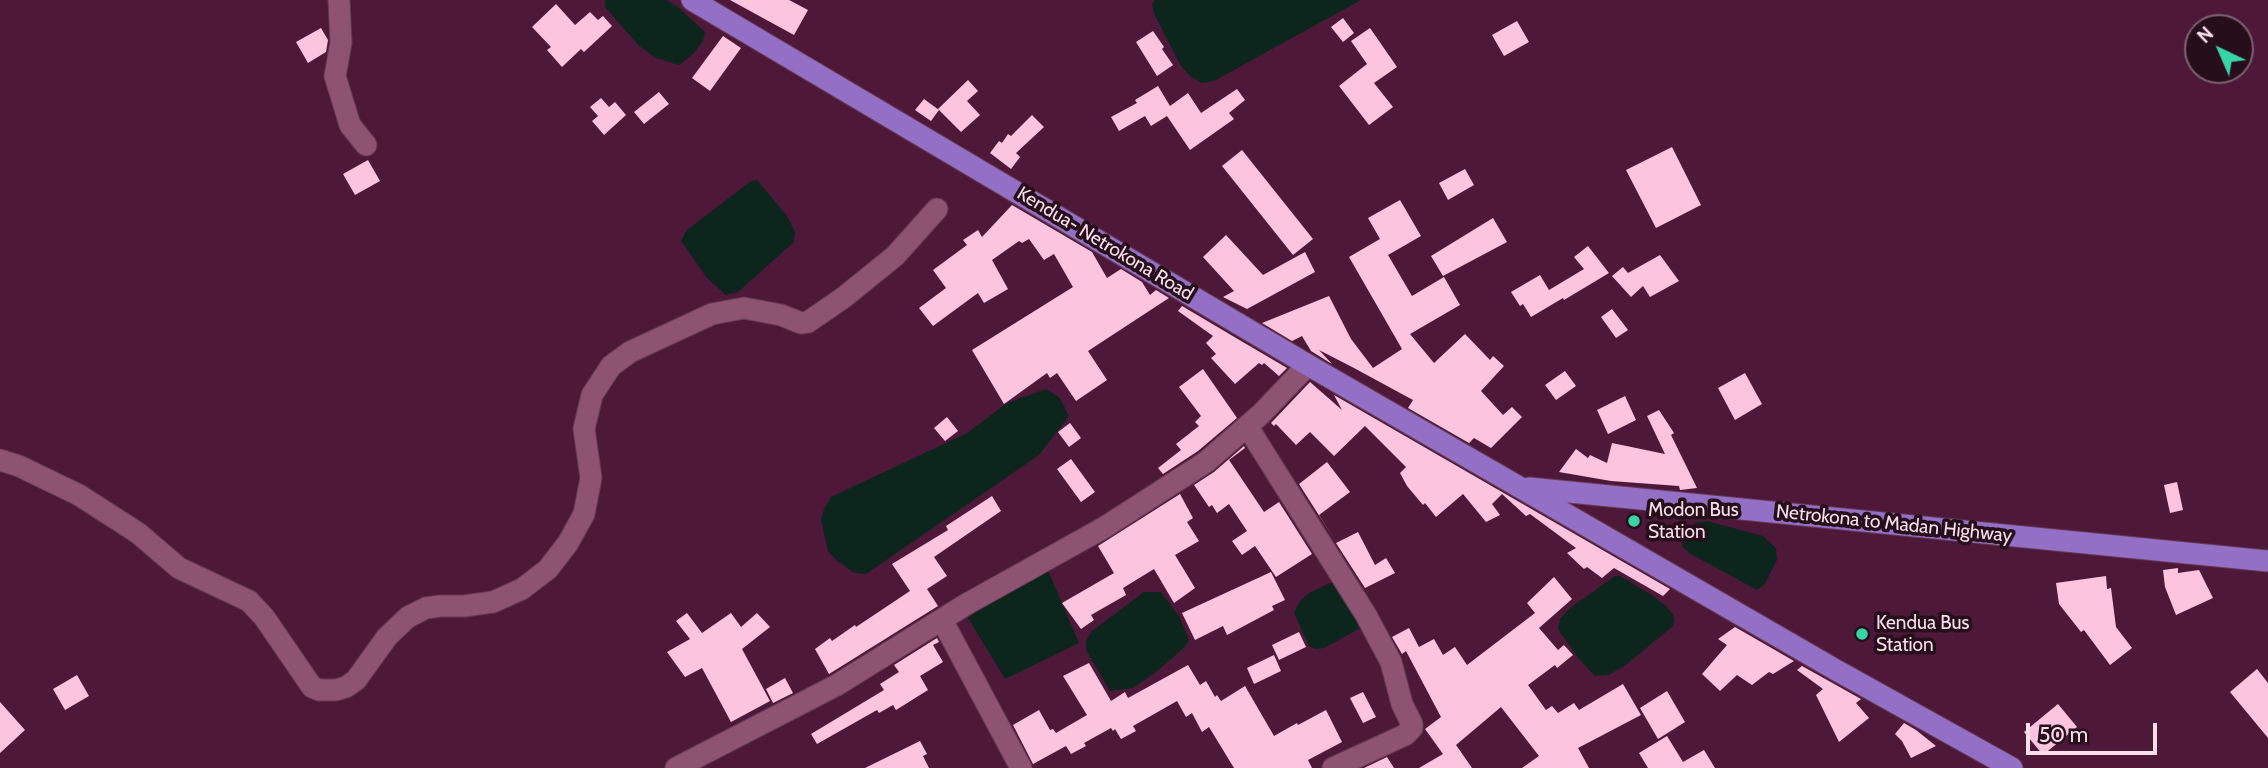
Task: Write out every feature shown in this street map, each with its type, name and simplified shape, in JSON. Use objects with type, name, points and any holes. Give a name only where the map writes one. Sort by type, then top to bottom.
[{"type":"main road","name":"Kendua- Netrokona Road","points":[[692,0],[1308,365],[1801,650],[2012,768]]},
{"type":"main road","name":"Netrokona to Madan Highway","points":[[1520,487],[2268,561]]},
{"type":"street","points":[[339,0],[341,43],[335,76],[350,125],[366,145]]},
{"type":"street","points":[[0,460],[19,466],[79,495],[138,533],[179,568],[250,601],[312,687],[319,690],[336,690],[356,680],[387,637],[408,617],[426,608],[493,602],[522,589],[548,569],[568,543],[584,513],[591,478],[584,429],[592,395],[611,366],[630,352],[712,314],[744,308],[801,323],[808,321],[843,298],[895,257],[937,209]]},
{"type":"street","points":[[676,768],[837,685],[942,620],[1105,527],[1206,462],[1247,426],[1308,365]]},
{"type":"street","points":[[1247,426],[1366,615],[1391,662],[1402,704],[1412,724],[1412,728],[1405,735],[1333,768]]},
{"type":"street","points":[[942,620],[1021,768]]},
{"type":"shaded area","points":[[605,0],[666,0],[677,6],[705,32],[703,41],[695,52],[679,65],[656,58],[639,46],[605,7]]},
{"type":"shaded area","points":[[1155,0],[1361,0],[1214,81],[1202,83],[1191,77],[1181,66],[1154,14],[1152,4]]},
{"type":"shaded area","points":[[757,180],[787,216],[795,232],[794,242],[738,292],[726,295],[707,278],[681,241],[687,230],[751,181]]},
{"type":"shaded area","points":[[1046,389],[1060,398],[1069,416],[1039,455],[866,574],[854,573],[828,551],[821,521],[831,497],[967,433],[1007,403]]},
{"type":"shaded area","points":[[1707,521],[1763,536],[1776,548],[1777,560],[1765,584],[1757,590],[1689,553],[1682,546],[1685,534],[1694,523]]},
{"type":"shaded area","points":[[1044,561],[1079,643],[1005,679],[968,618]]},
{"type":"shaded area","points":[[1615,576],[1620,576],[1666,606],[1673,614],[1673,626],[1627,664],[1609,675],[1595,676],[1558,629],[1560,619],[1570,608]]},
{"type":"shaded area","points":[[1335,581],[1364,626],[1324,648],[1316,649],[1309,646],[1294,613],[1300,601],[1309,593]]},
{"type":"shaded area","points":[[1144,592],[1161,592],[1179,616],[1189,640],[1185,647],[1155,673],[1133,688],[1110,691],[1086,650],[1086,641],[1092,631]]},
{"type":"building","points":[[730,0],[789,0],[808,10],[794,35]]},
{"type":"building","points":[[556,4],[575,25],[590,12],[598,20],[603,16],[612,26],[584,52],[581,49],[562,67],[547,50],[551,47],[532,27]]},
{"type":"building","points":[[1343,18],[1354,33],[1343,42],[1331,27]]},
{"type":"building","points":[[1517,21],[1529,42],[1504,56],[1492,35]]},
{"type":"building","points":[[321,28],[328,40],[326,52],[308,63],[296,42]]},
{"type":"building","points":[[1370,28],[1397,67],[1374,83],[1393,107],[1369,125],[1339,86],[1367,64],[1351,41]]},
{"type":"building","points":[[1153,31],[1173,65],[1157,76],[1136,42]]},
{"type":"building","points":[[723,36],[741,48],[710,91],[692,78]]},
{"type":"building","points":[[968,80],[978,91],[967,101],[980,115],[961,132],[938,109]]},
{"type":"building","points":[[1158,86],[1170,106],[1188,93],[1201,113],[1237,89],[1245,100],[1229,113],[1234,119],[1190,150],[1167,116],[1151,126],[1145,116],[1119,131],[1111,117],[1137,103],[1135,100]]},
{"type":"building","points":[[659,92],[669,104],[644,124],[634,112]]},
{"type":"building","points":[[601,98],[609,107],[615,102],[626,115],[604,135],[592,121],[598,116],[590,107]]},
{"type":"building","points":[[924,99],[939,110],[931,121],[915,110]]},
{"type":"building","points":[[1032,115],[1044,127],[1016,153],[1020,157],[1011,169],[990,153],[999,141],[1002,143],[1008,134],[1011,136]]},
{"type":"building","points":[[1672,147],[1701,205],[1656,228],[1626,170]]},
{"type":"building","points":[[1242,150],[1313,239],[1293,255],[1222,166]]},
{"type":"building","points":[[368,160],[380,181],[355,195],[343,174]]},
{"type":"building","points":[[1465,169],[1474,185],[1448,200],[1439,183]]},
{"type":"building","points":[[1400,200],[1421,236],[1388,255],[1412,296],[1444,277],[1460,305],[1410,334],[1434,363],[1465,334],[1490,360],[1493,356],[1504,366],[1481,391],[1503,415],[1512,407],[1522,417],[1491,448],[1474,438],[1469,443],[1408,408],[1413,400],[1319,350],[1332,364],[1311,351],[1302,336],[1292,341],[1262,323],[1329,296],[1351,339],[1373,368],[1402,349],[1349,257],[1380,239],[1368,218]]},
{"type":"building","points":[[1012,205],[1092,252],[1107,278],[1121,269],[1142,282],[1150,295],[1156,290],[1169,298],[1088,351],[1107,380],[1076,401],[1057,373],[1050,378],[1047,373],[1004,404],[972,350],[1073,287],[1054,254],[1044,260],[1029,239],[1022,243],[1019,241],[992,260],[1008,289],[984,303],[978,293],[933,326],[919,308],[946,288],[933,270],[967,245],[963,240],[978,230],[982,237]]},
{"type":"building","points":[[1493,218],[1507,242],[1443,276],[1431,256]]},
{"type":"building","points":[[1226,235],[1263,275],[1305,252],[1315,272],[1247,309],[1223,297],[1234,291],[1203,257]]},
{"type":"building","points":[[1588,246],[1609,273],[1531,317],[1511,292],[1540,275],[1549,290],[1584,269],[1574,257]]},
{"type":"building","points":[[1660,255],[1679,281],[1650,297],[1643,286],[1631,297],[1612,276],[1623,267],[1628,273]]},
{"type":"building","points":[[1182,306],[1287,368],[1279,376],[1264,363],[1259,363],[1235,384],[1211,358],[1216,354],[1206,343],[1213,336],[1178,311]]},
{"type":"building","points":[[1612,309],[1628,330],[1616,338],[1601,317]]},
{"type":"building","points":[[1203,369],[1237,418],[1198,451],[1163,474],[1158,468],[1181,450],[1176,444],[1199,426],[1195,422],[1201,416],[1179,387]]},
{"type":"building","points":[[1565,371],[1576,386],[1556,400],[1545,385]]},
{"type":"building","points":[[1745,373],[1762,404],[1735,420],[1718,388]]},
{"type":"building","points":[[1310,382],[1342,410],[1334,395],[1670,589],[1663,596],[1614,568],[1602,578],[1587,567],[1584,569],[1567,553],[1576,548],[1530,514],[1526,516],[1502,494],[1492,504],[1500,515],[1486,522],[1463,494],[1436,517],[1407,486],[1400,473],[1406,467],[1365,426],[1334,456],[1310,432],[1296,445],[1276,424],[1274,426],[1271,423]]},
{"type":"building","points":[[1625,396],[1636,420],[1608,434],[1597,410]]},
{"type":"building","points":[[1659,410],[1674,433],[1671,435],[1697,488],[1680,490],[1679,486],[1611,481],[1559,472],[1576,449],[1588,458],[1590,455],[1607,463],[1612,443],[1665,454],[1647,416]]},
{"type":"building","points":[[947,417],[958,431],[945,441],[934,428]]},
{"type":"building","points":[[1070,423],[1081,438],[1069,447],[1058,432]]},
{"type":"building","points":[[1244,446],[1245,448],[1229,460],[1264,512],[1279,502],[1312,554],[1276,577],[1255,546],[1242,555],[1232,541],[1247,531],[1229,504],[1217,513],[1212,505],[1209,507],[1194,485]]},
{"type":"building","points":[[1071,459],[1095,492],[1081,502],[1057,469]]},
{"type":"building","points":[[1327,462],[1350,492],[1319,515],[1334,539],[1299,484]]},
{"type":"building","points":[[2177,482],[2183,510],[2170,513],[2164,485]]},
{"type":"building","points":[[1180,494],[1193,518],[1187,522],[1199,541],[1175,555],[1195,588],[1174,603],[1154,569],[1123,588],[1126,595],[1091,615],[1094,620],[1081,629],[1062,603],[1114,573],[1098,546]]},
{"type":"building","points":[[992,496],[1001,511],[934,557],[947,576],[927,589],[938,606],[829,674],[815,649],[830,638],[832,641],[855,625],[856,627],[910,591],[892,564],[948,530],[946,526]]},
{"type":"building","points":[[1358,532],[1375,565],[1386,558],[1395,573],[1365,588],[1336,543]]},
{"type":"building","points":[[2178,568],[2178,573],[2199,570],[2213,598],[2176,615],[2165,587],[2163,570]]},
{"type":"building","points":[[1271,572],[1285,600],[1272,606],[1274,610],[1227,635],[1223,626],[1195,640],[1182,613]]},
{"type":"building","points":[[2106,576],[2107,589],[2111,588],[2116,627],[2132,648],[2110,665],[2084,630],[2081,632],[2059,604],[2056,583]]},
{"type":"building","points":[[1554,577],[1572,599],[1539,628],[1558,650],[1564,645],[1573,655],[1528,685],[1546,710],[1552,706],[1558,713],[1574,703],[1579,710],[1623,684],[1641,715],[1578,748],[1589,768],[1522,768],[1539,756],[1501,707],[1456,745],[1472,768],[1419,768],[1443,754],[1425,729],[1441,717],[1406,651],[1402,654],[1392,637],[1409,628],[1419,647],[1434,639],[1443,655],[1455,647],[1467,665],[1535,613],[1527,603]]},
{"type":"building","points":[[687,613],[702,633],[731,613],[741,627],[757,613],[770,627],[742,649],[770,701],[731,722],[702,668],[685,677],[667,652],[690,639],[676,621]]},
{"type":"building","points":[[1735,627],[1794,661],[1773,674],[1769,672],[1752,685],[1737,675],[1720,691],[1702,674],[1727,645],[1718,639]]},
{"type":"building","points":[[1299,632],[1306,647],[1279,660],[1272,645]]},
{"type":"building","points":[[937,638],[939,642],[933,645],[943,662],[920,676],[928,690],[896,710],[893,705],[879,713],[877,710],[817,744],[811,734],[884,690],[880,684],[899,672],[894,665]]},
{"type":"building","points":[[1274,655],[1281,671],[1254,684],[1247,668]]},
{"type":"building","points":[[1089,663],[1111,701],[1125,692],[1128,698],[1188,665],[1200,685],[1206,681],[1215,697],[1217,695],[1221,701],[1245,686],[1274,736],[1326,710],[1342,742],[1308,760],[1312,768],[1234,768],[1209,727],[1202,732],[1192,713],[1186,717],[1177,701],[1133,726],[1136,731],[1121,739],[1115,729],[1113,731],[1111,728],[1084,743],[1086,746],[1071,754],[1066,746],[1033,764],[1013,725],[1039,710],[1050,730],[1053,729],[1056,733],[1087,715],[1063,676]]},
{"type":"building","points":[[1802,666],[1861,699],[1856,703],[1869,718],[1839,742],[1816,695],[1823,689],[1797,670]]},
{"type":"building","points":[[2257,669],[2268,683],[2268,738],[2230,692]]},
{"type":"building","points":[[77,675],[89,696],[65,710],[53,689]]},
{"type":"building","points":[[785,678],[793,693],[773,703],[766,689]]},
{"type":"building","points":[[1667,691],[1685,722],[1658,739],[1640,708]]},
{"type":"building","points":[[1363,692],[1376,717],[1363,723],[1350,698]]},
{"type":"building","points":[[0,702],[25,730],[0,753]]},
{"type":"building","points":[[2058,704],[2077,727],[2043,755],[2024,732]]},
{"type":"building","points":[[1904,723],[1936,746],[1911,758],[1895,734]]},
{"type":"building","points":[[1667,736],[1683,762],[1704,750],[1715,768],[1648,768],[1639,753]]},
{"type":"building","points":[[920,741],[927,754],[923,756],[929,768],[865,768]]},
{"type":"building","points":[[1387,757],[1394,768],[1364,768]]},
{"type":"place","name":"Modon Bus Station","points":[[1634,521]]},
{"type":"place","name":"Kendua Bus Station","points":[[1862,634]]}]
